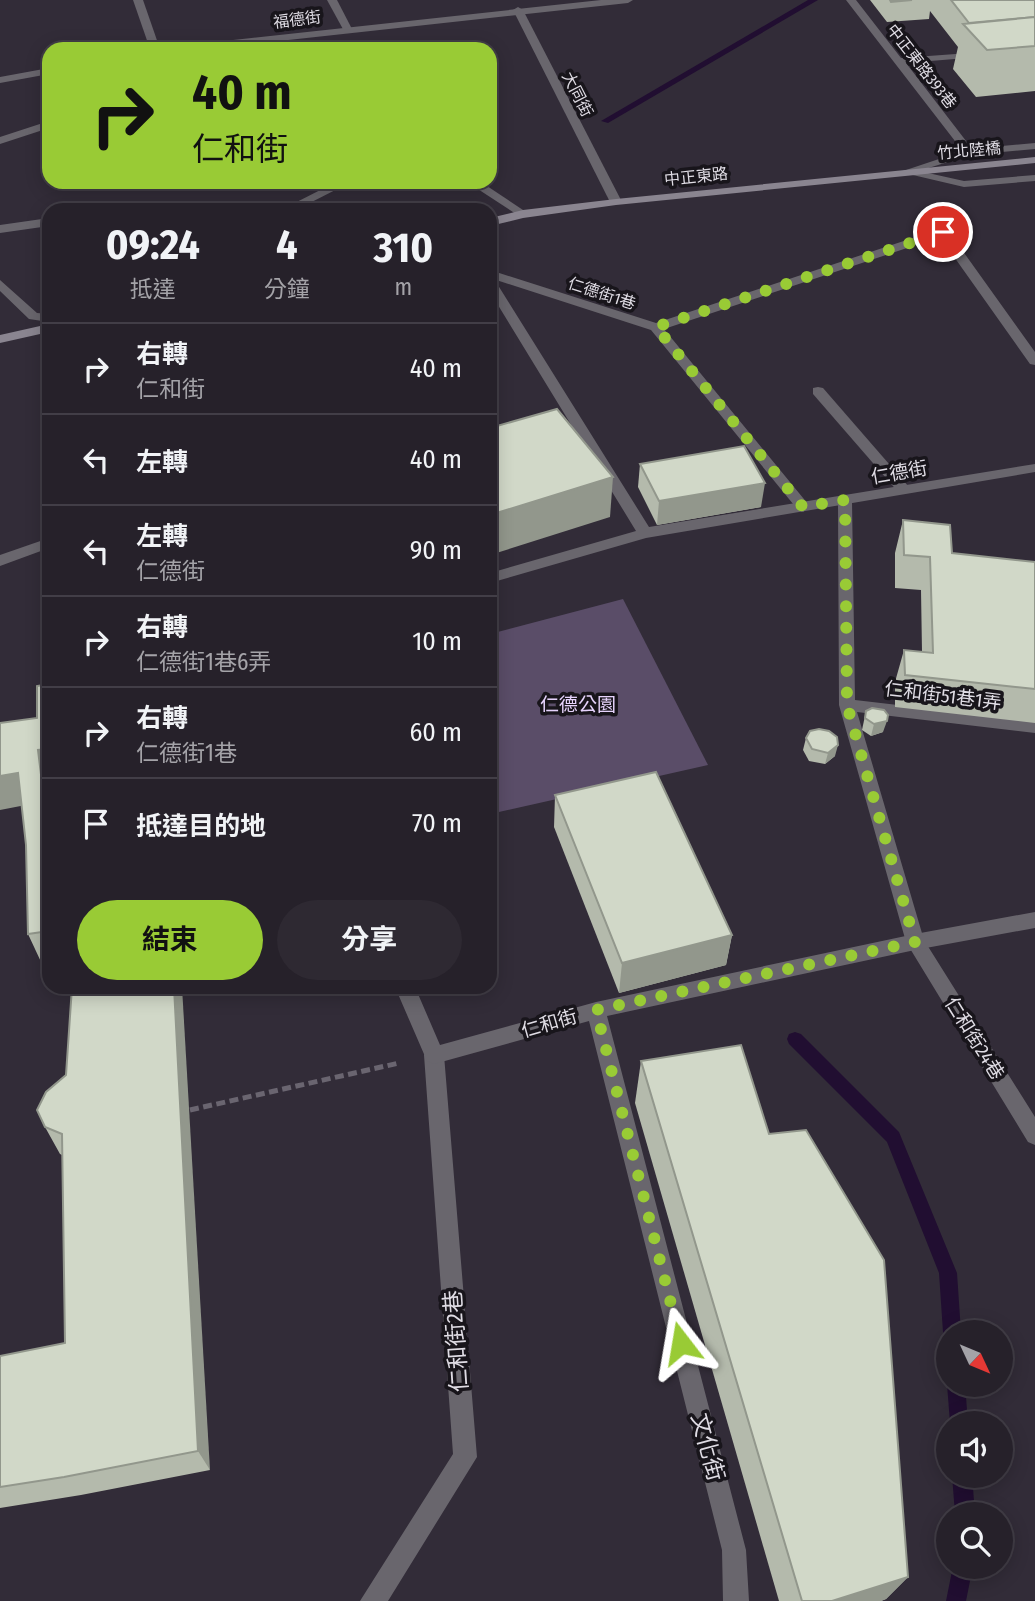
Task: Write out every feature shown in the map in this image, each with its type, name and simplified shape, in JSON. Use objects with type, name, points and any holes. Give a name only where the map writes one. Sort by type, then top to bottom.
[{"type":"main road","name":"竹北陸橋","points":[[906,172],[1035,160]]},
{"type":"main road","name":"中正東路","points":[[497,220],[523,214],[616,202],[906,172]]},
{"type":"main road","points":[[0,339],[42,330]]},
{"type":"street","points":[[138,0],[153,42]]},
{"type":"street","points":[[332,0],[346,29]]},
{"type":"street","name":"福德街","points":[[237,42],[515,5],[628,0]]},
{"type":"street","name":"中正東路393巷","points":[[851,0],[969,152]]},
{"type":"street","name":"大同街","points":[[515,5],[616,202]]},
{"type":"street","points":[[898,61],[994,53]]},
{"type":"street","points":[[0,80],[42,72]]},
{"type":"street","points":[[0,141],[42,126]]},
{"type":"street","name":"中正東路","points":[[906,172],[969,152],[1035,146]]},
{"type":"street","name":"中正東路","points":[[906,172],[964,184],[1034,178]]},
{"type":"street","points":[[302,203],[330,189]]},
{"type":"street","points":[[484,189],[523,214]]},
{"type":"street","points":[[0,229],[19,229],[42,224]]},
{"type":"street","name":"仁德街1巷","points":[[497,276],[656,327],[943,232],[1035,360]]},
{"type":"street","points":[[0,284],[33,316],[42,317]]},
{"type":"street","points":[[497,293],[645,533]]},
{"type":"street","points":[[656,327],[803,507]]},
{"type":"street","points":[[818,391],[904,490]]},
{"type":"street","name":"仁德街","points":[[497,576],[645,533],[1035,467]]},
{"type":"street","name":"仁和街24巷","points":[[845,500],[847,705],[915,942],[1035,1135]]},
{"type":"street","points":[[0,561],[42,546]]},
{"type":"street","name":"仁和街51巷1弄","points":[[847,705],[1035,727]]},
{"type":"street","name":"仁和街","points":[[434,1055],[596,1010],[915,942],[1035,920]]},
{"type":"street","name":"仁和街2巷","points":[[373,1601],[465,1457],[434,1055],[408,994]]},
{"type":"street","name":"文化街","points":[[596,1010],[734,1550],[736,1601]]},
{"type":"path","points":[[190,1111],[434,1055]]},
{"type":"green space","name":"仁德公園","points":[[623,599],[708,765],[497,812],[497,632]]},
{"type":"building","points":[[951,0],[1035,0],[1035,17],[969,23]]},
{"type":"building","points":[[1035,17],[1035,46],[987,50],[963,24]]},
{"type":"building","points":[[557,409],[613,477],[497,513],[497,426]]},
{"type":"building","points":[[744,446],[765,483],[659,501],[640,464]]},
{"type":"building","points":[[903,520],[950,525],[952,553],[1035,562],[1035,689],[905,675],[904,650],[933,653],[930,557],[904,555]]},
{"type":"building","points":[[42,685],[42,750],[38,750],[42,783],[42,932],[28,934],[26,845],[18,773],[0,776],[0,723],[37,718],[37,686]]},
{"type":"building","points":[[872,708],[884,710],[888,715],[887,721],[874,724],[865,718],[866,711]]},
{"type":"building","points":[[810,731],[829,731],[837,737],[838,745],[828,753],[812,749],[806,738]]},
{"type":"building","points":[[656,772],[732,935],[622,963],[555,795]]},
{"type":"building","points":[[72,994],[174,994],[198,1451],[0,1487],[0,1356],[65,1343],[62,1134],[45,1127],[37,1110],[46,1092],[66,1075]]},
{"type":"building","points":[[741,1045],[769,1134],[806,1130],[884,1260],[908,1577],[832,1601],[802,1601],[641,1061]]},
{"type":"waterway","points":[[605,121],[814,0]]},
{"type":"waterway","points":[[795,1039],[893,1137],[948,1273],[951,1320]]},
{"type":"waterway","points":[[957,1397],[958,1411]]},
{"type":"waterway","points":[[963,1488],[964,1502]]},
{"type":"waterway","points":[[956,1601],[960,1579]]},
{"type":"route","points":[[681,1343],[596,1010],[915,942],[847,705],[845,500],[803,507],[656,327],[943,232]]}]
